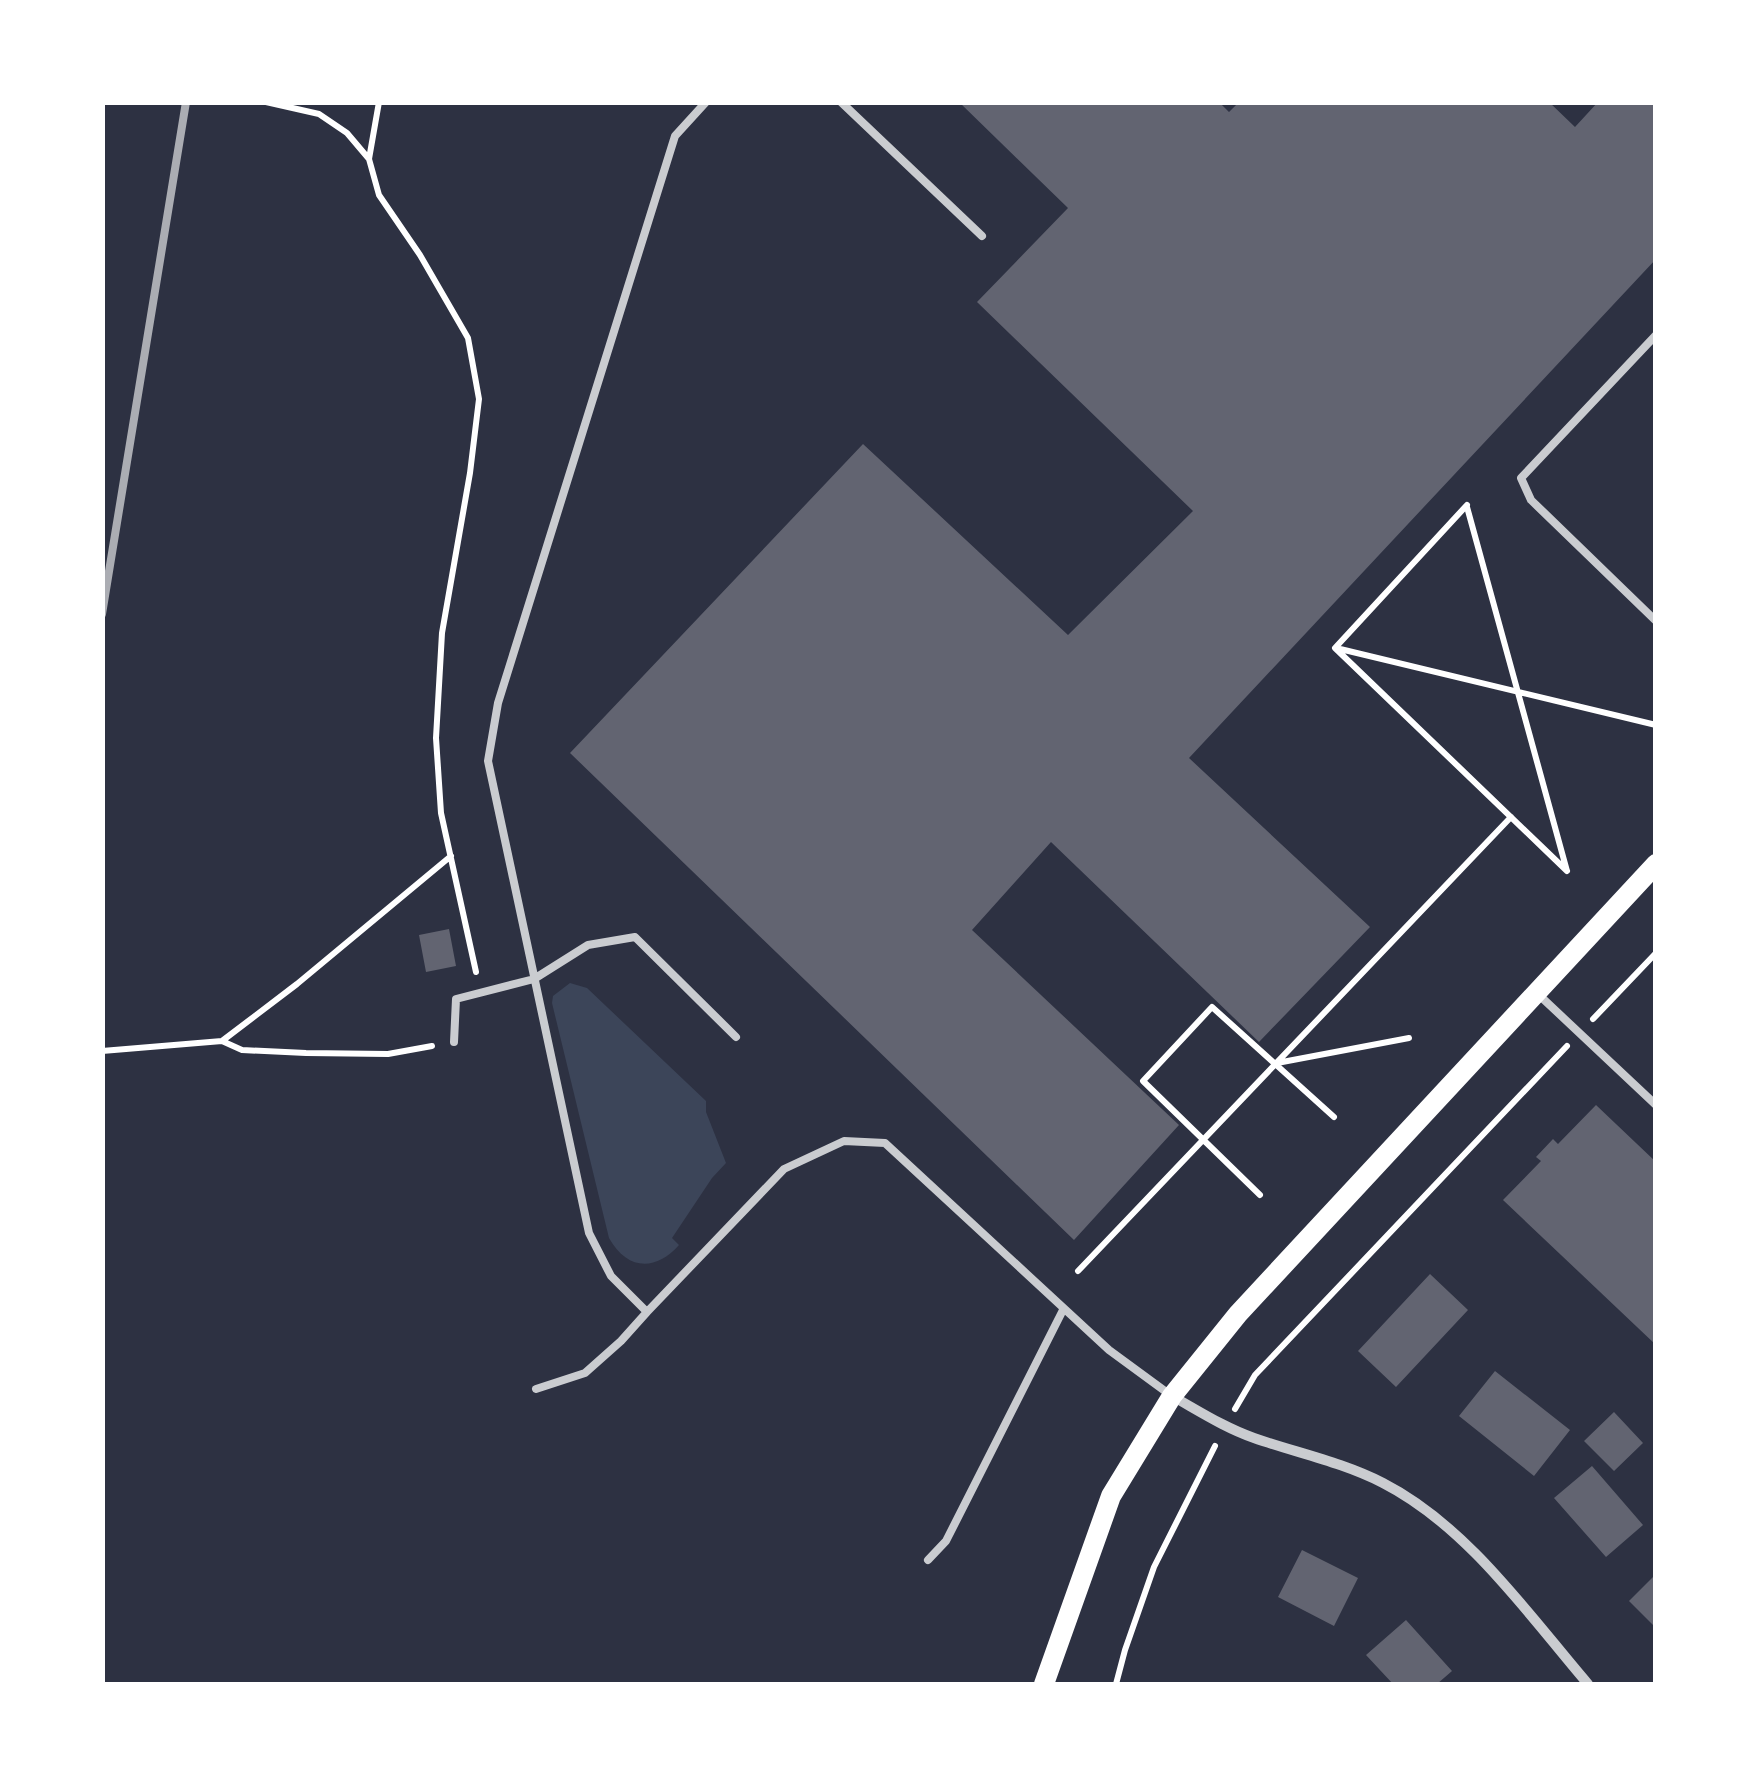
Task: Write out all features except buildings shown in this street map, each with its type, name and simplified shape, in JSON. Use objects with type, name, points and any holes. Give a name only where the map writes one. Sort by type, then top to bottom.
[{"type":"main road","points":[[1044,1684],[1110,1496],[1172,1396],[1238,1314],[1656,864]]},
{"type":"street","points":[[1172,1396],[1252,1437],[1356,1470],[1427,1509],[1476,1554],[1588,1684]]},
{"type":"lane","points":[[647,1312],[611,1276],[589,1234],[488,762],[498,703],[675,136],[706,102]]},
{"type":"lane","points":[[841,102],[982,236]]},
{"type":"lane","points":[[1656,335],[1521,478],[1530,500],[1656,621]]},
{"type":"lane","points":[[454,1042],[456,999],[534,979],[588,945],[635,937],[736,1037]]},
{"type":"lane","points":[[1536,992],[1656,1106]]},
{"type":"lane","points":[[536,1389],[586,1372],[621,1341],[784,1169],[844,1141],[886,1143],[1108,1350],[1172,1396]]},
{"type":"lane","points":[[928,1560],[946,1541],[1063,1310]]},
{"type":"path","points":[[266,102],[319,114],[347,134],[369,159]]},
{"type":"path","points":[[379,102],[369,159],[379,196],[420,255],[468,338],[479,398],[442,633],[436,738],[441,813],[480,993]]},
{"type":"path","points":[[1467,505],[1567,871],[1512,817],[1335,648],[1467,505]]},
{"type":"path","points":[[1335,648],[1656,725]]},
{"type":"path","points":[[1078,1271],[1512,817]]},
{"type":"path","points":[[102,1051],[222,1040],[298,984],[451,856]]},
{"type":"path","points":[[1255,1375],[1656,953]]},
{"type":"path","points":[[1260,1195],[1143,1082],[1212,1007],[1334,1117]]},
{"type":"path","points":[[1276,1064],[1408,1038]]},
{"type":"path","points":[[222,1040],[242,1050],[388,1054],[454,1042]]},
{"type":"path","points":[[1116,1684],[1154,1567],[1178,1517]]},
{"type":"shaded area","points":[[570,983],[587,988],[706,1101],[706,1112],[726,1163],[672,1238],[679,1245],[651,1263],[642,1264],[624,1256],[609,1238],[552,1003],[553,996]]},
{"type":"railway","points":[[102,614],[186,102]]}]
